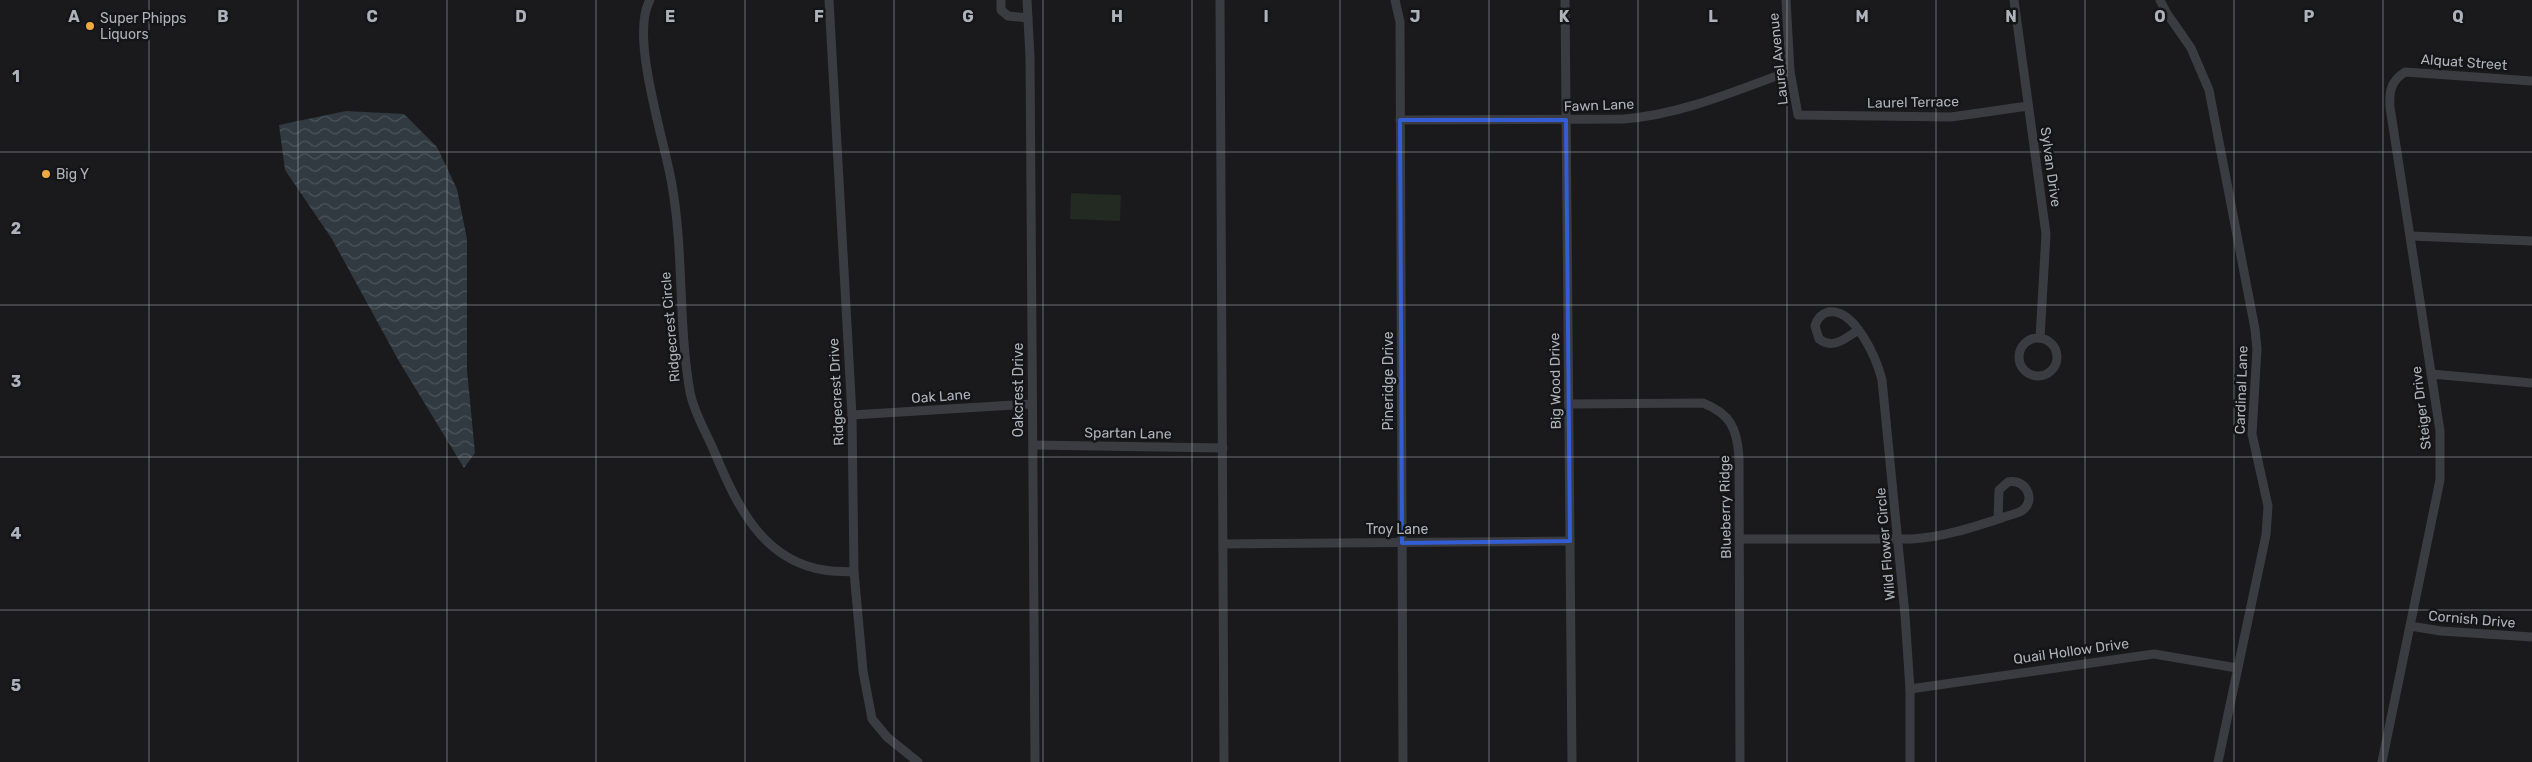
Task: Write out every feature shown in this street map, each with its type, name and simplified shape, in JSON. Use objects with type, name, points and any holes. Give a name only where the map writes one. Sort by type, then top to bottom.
[{"type":"street","name":"Ridgecrest Circle","points":[[650,0],[643,15],[642,46],[673,187],[686,364],[690,394],[699,419],[738,506],[762,536],[785,556],[804,565],[824,570],[854,572]]},
{"type":"street","name":"Ridgecrest Drive","points":[[829,0],[852,415],[854,572],[862,671],[872,719],[887,737],[918,762]]},
{"type":"street","points":[[1001,0],[1001,10],[1008,16],[1028,18]]},
{"type":"street","name":"Oakcrest Drive","points":[[1027,0],[1035,762]]},
{"type":"street","points":[[1220,0],[1224,762]]},
{"type":"street","name":"Pineridge Drive","points":[[1395,0],[1400,22],[1403,762]]},
{"type":"street","name":"Big Wood Drive","points":[[1565,0],[1572,762]]},
{"type":"street","name":"Laurel Avenue","points":[[1786,0],[1790,71],[1798,115]]},
{"type":"street","name":"Sylvan Drive","points":[[2014,0],[2046,234],[2040,338]]},
{"type":"street","name":"Cardinal Lane","points":[[2160,0],[2191,48],[2209,90],[2258,349],[2252,434],[2268,506],[2266,535],[2218,762]]},
{"type":"street","name":"Fawn Lane","points":[[1400,120],[1566,120],[1652,117],[1709,101],[1790,71]]},
{"type":"street","name":"Alquat Street","points":[[2390,107],[2392,83],[2405,72],[2532,81]]},
{"type":"street","name":"Laurel Terrace","points":[[1798,115],[1951,117],[2028,106]]},
{"type":"street","name":"Steiger Drive","points":[[2382,762],[2440,480],[2440,431],[2390,107]]},
{"type":"street","points":[[2411,236],[2532,241]]},
{"type":"street","name":"Wild Flower Circle","points":[[1858,330],[1831,344],[1819,339],[1815,326],[1820,317],[1832,312],[1847,319],[1858,330],[1875,356],[1882,380],[1898,539],[1910,689],[1910,762]]},
{"type":"street","points":[[2040,338],[2054,346],[2057,358],[2055,366],[2050,372],[2038,376],[2024,370],[2020,354],[2025,344],[2040,338]]},
{"type":"street","points":[[2431,374],[2532,383]]},
{"type":"street","name":"Blueberry Ridge","points":[[1569,404],[1703,403],[1721,411],[1735,430],[1738,444],[1740,539],[1740,762]]},
{"type":"street","name":"Oak Lane","points":[[852,415],[1032,404]]},
{"type":"street","name":"Spartan Lane","points":[[1032,445],[1223,448]]},
{"type":"street","points":[[1740,539],[1898,539],[1938,537],[1998,519],[2021,512],[2027,506],[2029,493],[2024,485],[2012,481],[2001,487],[1998,494],[1998,519]]},
{"type":"street","name":"Troy Lane","points":[[1223,544],[1570,541]]},
{"type":"street","name":"Cornish Drive","points":[[2410,626],[2441,631],[2532,637]]},
{"type":"street","name":"Quail Hollow Drive","points":[[1910,689],[2154,654],[2237,668]]},
{"type":"highlighted area","points":[[1400,120],[1566,120],[1570,541],[1402,543]]},
{"type":"shaded area","points":[[1071,193],[1121,195],[1120,221],[1070,219]]},
{"type":"water","points":[[346,111],[404,114],[437,147],[457,189],[467,239],[467,370],[475,453],[464,468],[400,363],[332,239],[285,170],[279,125]]},
{"type":"place","name":"Super Phipps Liquors","points":[[90,26]]},
{"type":"place","name":"Big Y","points":[[46,174]]}]
